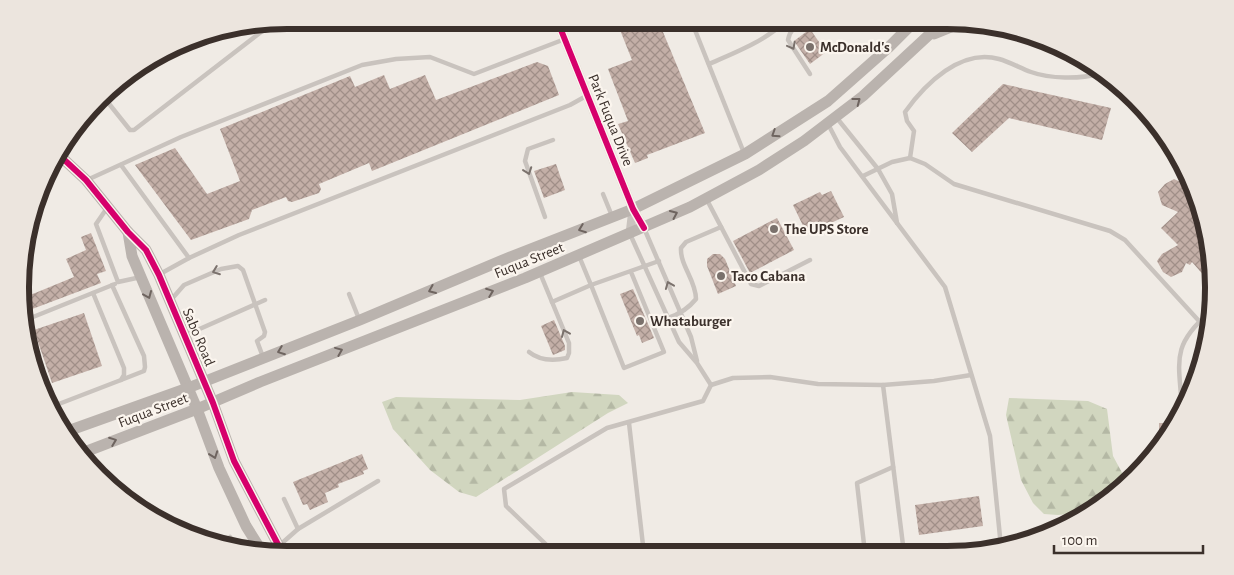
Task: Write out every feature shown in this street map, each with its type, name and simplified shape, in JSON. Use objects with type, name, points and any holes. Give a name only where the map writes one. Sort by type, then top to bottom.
[{"type":"main road","name":"Fuqua Street","points":[[71,430],[204,382],[633,209],[745,154],[828,101],[907,29]]},
{"type":"main road","name":"Fuqua Street","points":[[87,451],[213,403],[260,382],[540,272],[644,228],[706,198],[759,170],[804,141],[863,96],[935,29]]},
{"type":"main road","points":[[927,36],[945,29]]},
{"type":"main road","points":[[816,108],[832,120]]},
{"type":"main road","points":[[745,154],[759,170]]},
{"type":"main road","name":"Sabo Road","points":[[63,158],[86,180],[128,232],[146,250],[159,275],[213,403],[234,461],[276,546]]},
{"type":"main road","name":"Sabo Road","points":[[128,232],[132,256],[197,409],[219,468],[246,526],[258,544]]},
{"type":"main road","points":[[360,320],[368,339]]},
{"type":"street","name":"Park Fuqua Drive","points":[[561,29],[633,209],[644,228]]},
{"type":"street","name":"Park Fuqua Drive","points":[[630,234],[633,209]]},
{"type":"lane","points":[[695,29],[745,154]]},
{"type":"lane","points":[[709,64],[751,46],[777,29]]},
{"type":"lane","points":[[792,29],[788,40],[810,74]]},
{"type":"lane","points":[[108,102],[130,130],[134,130],[264,30]]},
{"type":"lane","points":[[86,180],[181,137],[362,65],[396,59],[430,57],[474,74],[565,39]]},
{"type":"lane","points":[[910,158],[914,132],[905,112],[939,76],[961,61],[975,58],[995,58],[1032,73],[1075,78],[1094,75]]},
{"type":"lane","points":[[159,275],[189,258],[254,229],[570,105],[588,95]]},
{"type":"lane","points":[[832,120],[878,168],[892,194],[897,224]]},
{"type":"lane","points":[[832,120],[840,147],[945,287],[990,436],[1000,540]]},
{"type":"lane","points":[[545,217],[525,161],[528,149],[553,140]]},
{"type":"lane","points":[[863,176],[892,162],[910,158],[925,164],[954,184],[1110,231],[1125,240],[1203,323]]},
{"type":"lane","points":[[121,165],[189,258]]},
{"type":"lane","points":[[603,194],[613,217]]},
{"type":"lane","points":[[706,198],[751,284],[759,286],[810,260]]},
{"type":"lane","points":[[108,207],[96,224],[118,282]]},
{"type":"lane","points":[[668,318],[680,314],[690,307],[696,299],[696,290],[681,256],[681,248],[686,242],[721,227]]},
{"type":"lane","name":"Park Fuqua Drive","points":[[644,228],[693,347],[697,363]]},
{"type":"lane","points":[[630,234],[679,342],[697,363],[711,385]]},
{"type":"lane","points":[[579,256],[624,368],[664,352],[631,272]]},
{"type":"lane","points":[[552,302],[591,285],[659,261]]},
{"type":"lane","points":[[170,302],[184,285],[221,269],[238,266],[243,270],[265,332],[264,336],[258,341],[264,358]]},
{"type":"lane","points":[[529,352],[538,359],[566,358],[569,353],[569,343],[540,272]]},
{"type":"lane","points":[[31,319],[118,282],[141,277]]},
{"type":"lane","points":[[57,405],[144,371],[146,367],[144,356],[112,285]]},
{"type":"lane","points":[[93,293],[124,368],[122,380]]},
{"type":"lane","points":[[349,294],[360,320]]},
{"type":"lane","points":[[184,336],[265,300]]},
{"type":"lane","points":[[1181,398],[1178,359],[1184,340],[1203,318]]},
{"type":"lane","points":[[548,546],[506,506],[504,489],[607,428],[703,400],[711,385],[734,378],[770,377],[818,384],[883,385],[934,381],[971,374]]},
{"type":"lane","points":[[883,385],[903,546]]},
{"type":"lane","points":[[629,423],[643,546]]},
{"type":"lane","points":[[864,546],[857,482],[893,467]]},
{"type":"lane","points":[[283,546],[298,529],[378,481]]},
{"type":"lane","points":[[284,499],[298,529]]},
{"type":"green space","points":[[572,392],[619,395],[628,403],[608,413],[476,497],[459,492],[430,470],[393,429],[382,402],[396,397],[520,400]]},
{"type":"green space","points":[[1009,398],[1088,401],[1107,409],[1113,456],[1124,476],[1104,493],[1073,514],[1044,514],[1033,503],[1021,480],[1006,415]]},
{"type":"building","points":[[620,29],[662,29],[705,133],[647,155],[648,158],[635,163],[618,124],[628,121],[608,69],[632,60]]},
{"type":"building","name":"McDonald's","points":[[810,29],[826,52],[810,64],[794,41]]},
{"type":"building","points":[[537,62],[548,66],[559,95],[372,171],[369,163],[319,184],[321,189],[319,193],[292,202],[288,201],[286,197],[252,210],[249,219],[191,240],[135,165],[175,148],[207,194],[240,181],[220,129],[350,76],[355,87],[384,75],[390,89],[425,75],[436,100]]},
{"type":"building","points":[[1003,84],[1111,108],[1102,140],[1009,118],[972,152],[952,133]]},
{"type":"building","points":[[556,164],[565,190],[544,198],[534,171]]},
{"type":"building","points":[[1174,179],[1184,184],[1186,188],[1200,237],[1205,277],[1192,262],[1190,265],[1186,263],[1182,272],[1171,277],[1163,272],[1157,261],[1162,254],[1178,245],[1161,228],[1178,212],[1162,205],[1158,192],[1165,184]]},
{"type":"building","points":[[831,191],[844,217],[807,234],[793,205],[820,192],[822,195]]},
{"type":"building","points":[[777,218],[794,250],[750,273],[733,241]]},
{"type":"building","points":[[91,233],[106,271],[97,274],[101,283],[30,310],[29,296],[74,277],[66,259],[86,250],[81,237]]},
{"type":"building","name":"Taco Cabana","points":[[713,254],[720,254],[725,259],[736,286],[718,294],[707,266],[707,259]]},
{"type":"building","name":"Whataburger","points":[[633,289],[654,338],[642,343],[639,335],[637,336],[620,294]]},
{"type":"building","points":[[84,313],[102,366],[52,383],[34,330]]},
{"type":"building","points":[[554,320],[565,350],[553,355],[541,326]]},
{"type":"building","points":[[1159,423],[1167,423],[1162,431],[1159,435]]},
{"type":"building","points":[[362,454],[368,469],[363,471],[364,474],[338,484],[339,487],[325,493],[328,502],[310,510],[307,504],[303,505],[293,482]]},
{"type":"building","points":[[979,496],[983,526],[919,535],[915,505]]},
{"type":"cycle path","points":[[561,29],[633,209],[644,228]]},
{"type":"cycle path","points":[[63,158],[86,180],[128,232],[146,250],[159,275],[213,403],[234,461],[279,546]]},
{"type":"place","name":"McDonald's","points":[[810,47]]},
{"type":"place","name":"The UPS Store","points":[[774,229]]},
{"type":"place","name":"Taco Cabana","points":[[721,276]]},
{"type":"place","name":"Whataburger","points":[[640,321]]}]
